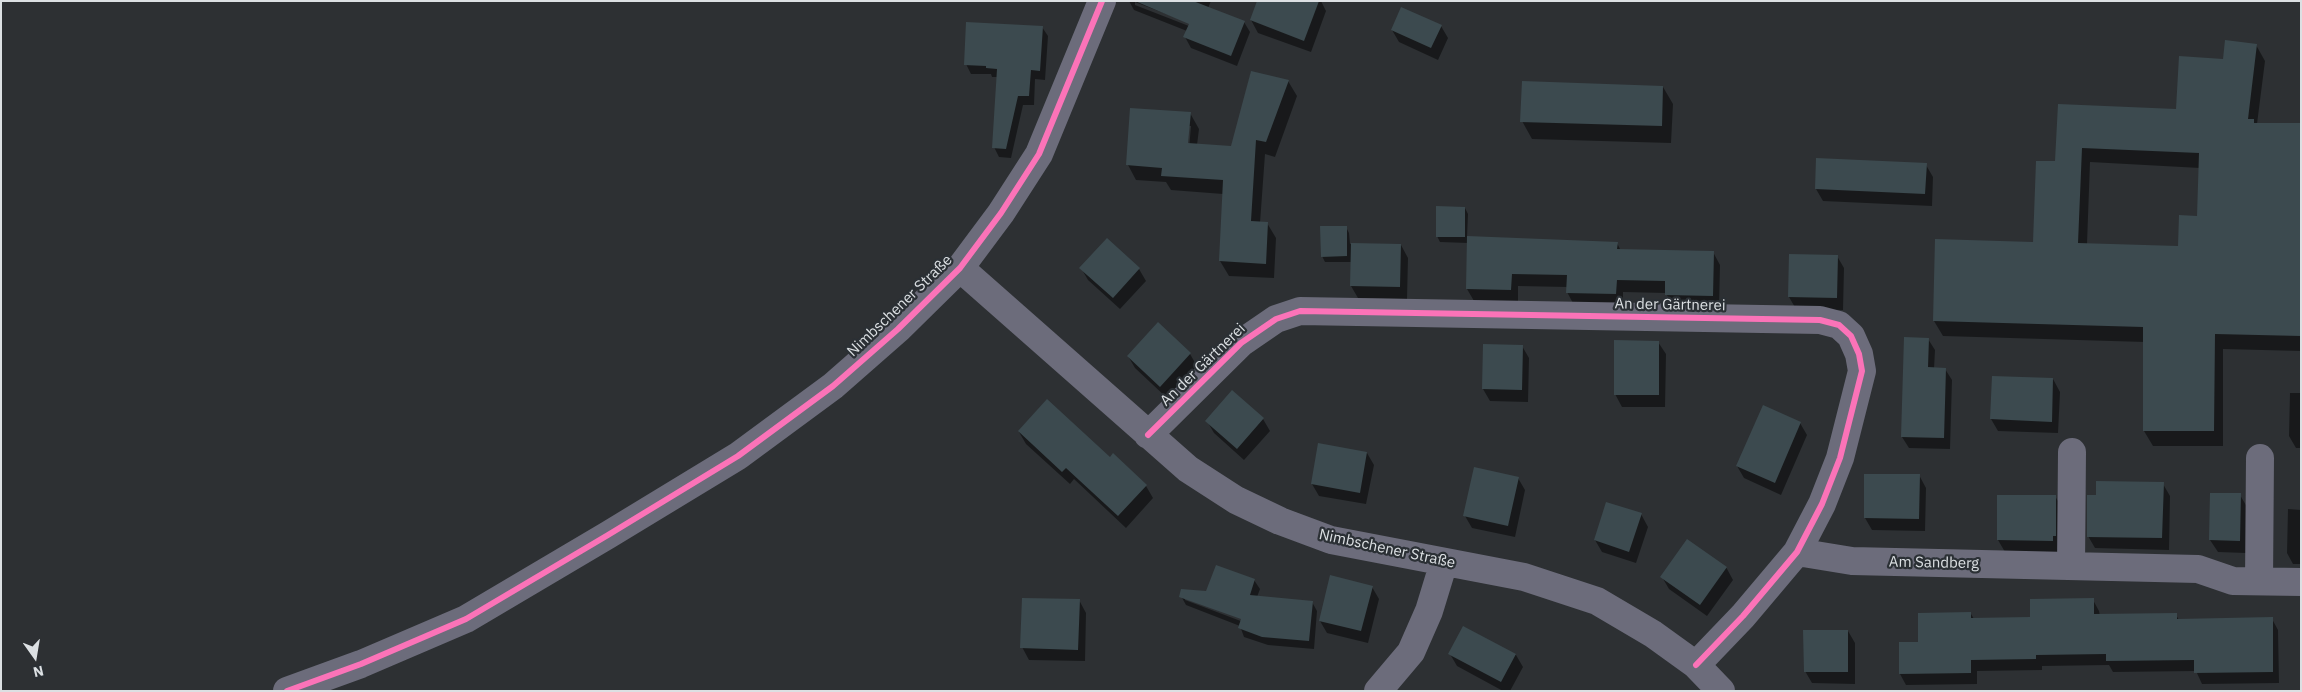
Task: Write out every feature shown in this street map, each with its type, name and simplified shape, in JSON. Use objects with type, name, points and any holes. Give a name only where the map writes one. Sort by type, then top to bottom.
[{"type":"street","name":"Nimbschener Straße","points":[[286,691],[361,664],[466,619],[608,536],[738,456],[833,386],[898,329],[960,268],[1001,213],[1039,154],[1102,1]]},
{"type":"street","name":"Nimbschener Straße","points":[[960,268],[1188,469],[1236,500],[1280,522],[1331,540],[1524,577],[1597,601],[1653,634],[1696,664],[1721,691]]},
{"type":"street","name":"An der Gärtnerei","points":[[1148,435],[1240,343],[1276,319],[1300,311],[1820,320],[1839,325],[1851,336],[1859,354],[1862,371],[1840,458],[1822,504],[1798,552],[1743,616],[1696,664]]},
{"type":"street","points":[[2071,566],[2072,452]]},
{"type":"street","points":[[2259,581],[2260,458]]},
{"type":"street","name":"Am Sandberg","points":[[1798,552],[1852,561],[2198,569],[2233,581],[2301,582]]},
{"type":"street","points":[[1378,691],[1411,652],[1429,611],[1444,562]]},
{"type":"building","points":[[1135,1],[1193,1],[1245,21],[1231,56],[1183,37],[1189,24]]},
{"type":"building","points":[[1257,1],[1319,1],[1304,41],[1250,20]]},
{"type":"building","points":[[1401,7],[1442,25],[1431,48],[1391,30]]},
{"type":"building","points":[[966,22],[1043,26],[1040,71],[1031,70],[1029,96],[1018,96],[1006,149],[992,148],[997,69],[986,68],[986,66],[964,65]]},
{"type":"building","points":[[2225,40],[2257,44],[2248,119],[2254,119],[2254,123],[2301,123],[2301,336],[2215,334],[2214,431],[2143,431],[2143,327],[1933,321],[1935,239],[2033,242],[2036,161],[2055,161],[2058,104],[2176,109],[2179,56],[2223,59]],"holes":[[[2082,148],[2199,153],[2197,216],[2179,215],[2178,246],[2078,243]]]},
{"type":"building","points":[[1251,71],[1289,80],[1266,142],[1256,140],[1251,221],[1268,222],[1266,264],[1219,261],[1223,180],[1161,176],[1162,168],[1126,165],[1130,108],[1191,112],[1188,143],[1231,146]]},
{"type":"building","points":[[1522,81],[1663,86],[1662,126],[1520,122]]},
{"type":"building","points":[[1816,158],[1927,163],[1925,194],[1815,189]]},
{"type":"building","points":[[1436,206],[1465,207],[1465,237],[1436,237]]},
{"type":"building","points":[[1320,226],[1347,226],[1347,256],[1321,257]]},
{"type":"building","points":[[1467,236],[1618,242],[1617,249],[1714,251],[1713,296],[1665,295],[1665,281],[1617,280],[1616,294],[1566,293],[1567,275],[1512,274],[1511,290],[1466,289]]},
{"type":"building","points":[[1107,238],[1140,268],[1113,298],[1079,268]]},
{"type":"building","points":[[1351,243],[1401,244],[1400,287],[1350,286]]},
{"type":"building","points":[[1789,254],[1838,255],[1837,298],[1788,297]]},
{"type":"building","points":[[1158,322],[1191,353],[1160,387],[1127,356]]},
{"type":"building","points":[[1904,337],[1929,338],[1928,367],[1946,368],[1944,438],[1901,437]]},
{"type":"building","points":[[1614,340],[1659,341],[1659,395],[1614,395]]},
{"type":"building","points":[[1483,344],[1523,345],[1522,390],[1482,389]]},
{"type":"building","points":[[1992,376],[2053,378],[2052,422],[1990,419]]},
{"type":"building","points":[[1232,390],[1264,418],[1237,449],[1205,421]]},
{"type":"building","points":[[1047,399],[1110,457],[1113,453],[1147,485],[1118,516],[1066,468],[1062,472],[1018,431]]},
{"type":"building","points":[[1763,405],[1801,422],[1775,483],[1736,466]]},
{"type":"building","points":[[1318,443],[1367,452],[1360,493],[1311,484]]},
{"type":"building","points":[[1474,467],[1519,477],[1508,526],[1463,516]]},
{"type":"building","points":[[1864,474],[1920,474],[1919,519],[1864,518]]},
{"type":"building","points":[[2096,481],[2164,482],[2162,538],[2087,537],[2087,495],[2096,495]]},
{"type":"building","points":[[2210,493],[2241,493],[2240,541],[2209,540]]},
{"type":"building","points":[[1997,495],[2056,495],[2056,536],[2053,536],[2053,541],[1997,540]]},
{"type":"building","points":[[1606,502],[1642,513],[1629,552],[1594,540]]},
{"type":"building","points":[[1687,539],[1727,567],[1700,605],[1660,577]]},
{"type":"building","points":[[1216,565],[1255,579],[1250,595],[1313,601],[1309,641],[1262,637],[1238,628],[1241,619],[1179,597],[1181,589],[1206,591]]},
{"type":"building","points":[[1330,575],[1373,586],[1361,631],[1319,621]]},
{"type":"building","points":[[1022,598],[1080,599],[1078,650],[1020,648]]},
{"type":"building","points":[[2094,598],[2094,614],[2177,613],[2177,619],[2273,617],[2273,672],[2194,673],[2194,660],[2106,661],[2106,654],[2036,655],[2036,659],[1971,660],[1971,673],[1899,674],[1899,642],[1918,642],[1918,613],[1971,612],[1971,618],[2030,617],[2030,599]]},
{"type":"building","points":[[1463,626],[1516,654],[1501,682],[1448,654]]},
{"type":"building","points":[[1803,630],[1848,630],[1848,672],[1804,672]]},
{"type":"cycle path","points":[[287,691],[361,664],[466,619],[738,456],[833,386],[898,329],[960,268],[1001,213],[1039,154],[1102,1]]},
{"type":"cycle path","points":[[1148,435],[1241,343],[1276,319],[1300,311],[1820,320],[1839,325],[1851,336],[1859,354],[1862,371],[1840,458],[1822,504],[1797,552],[1743,616],[1696,665]]}]
